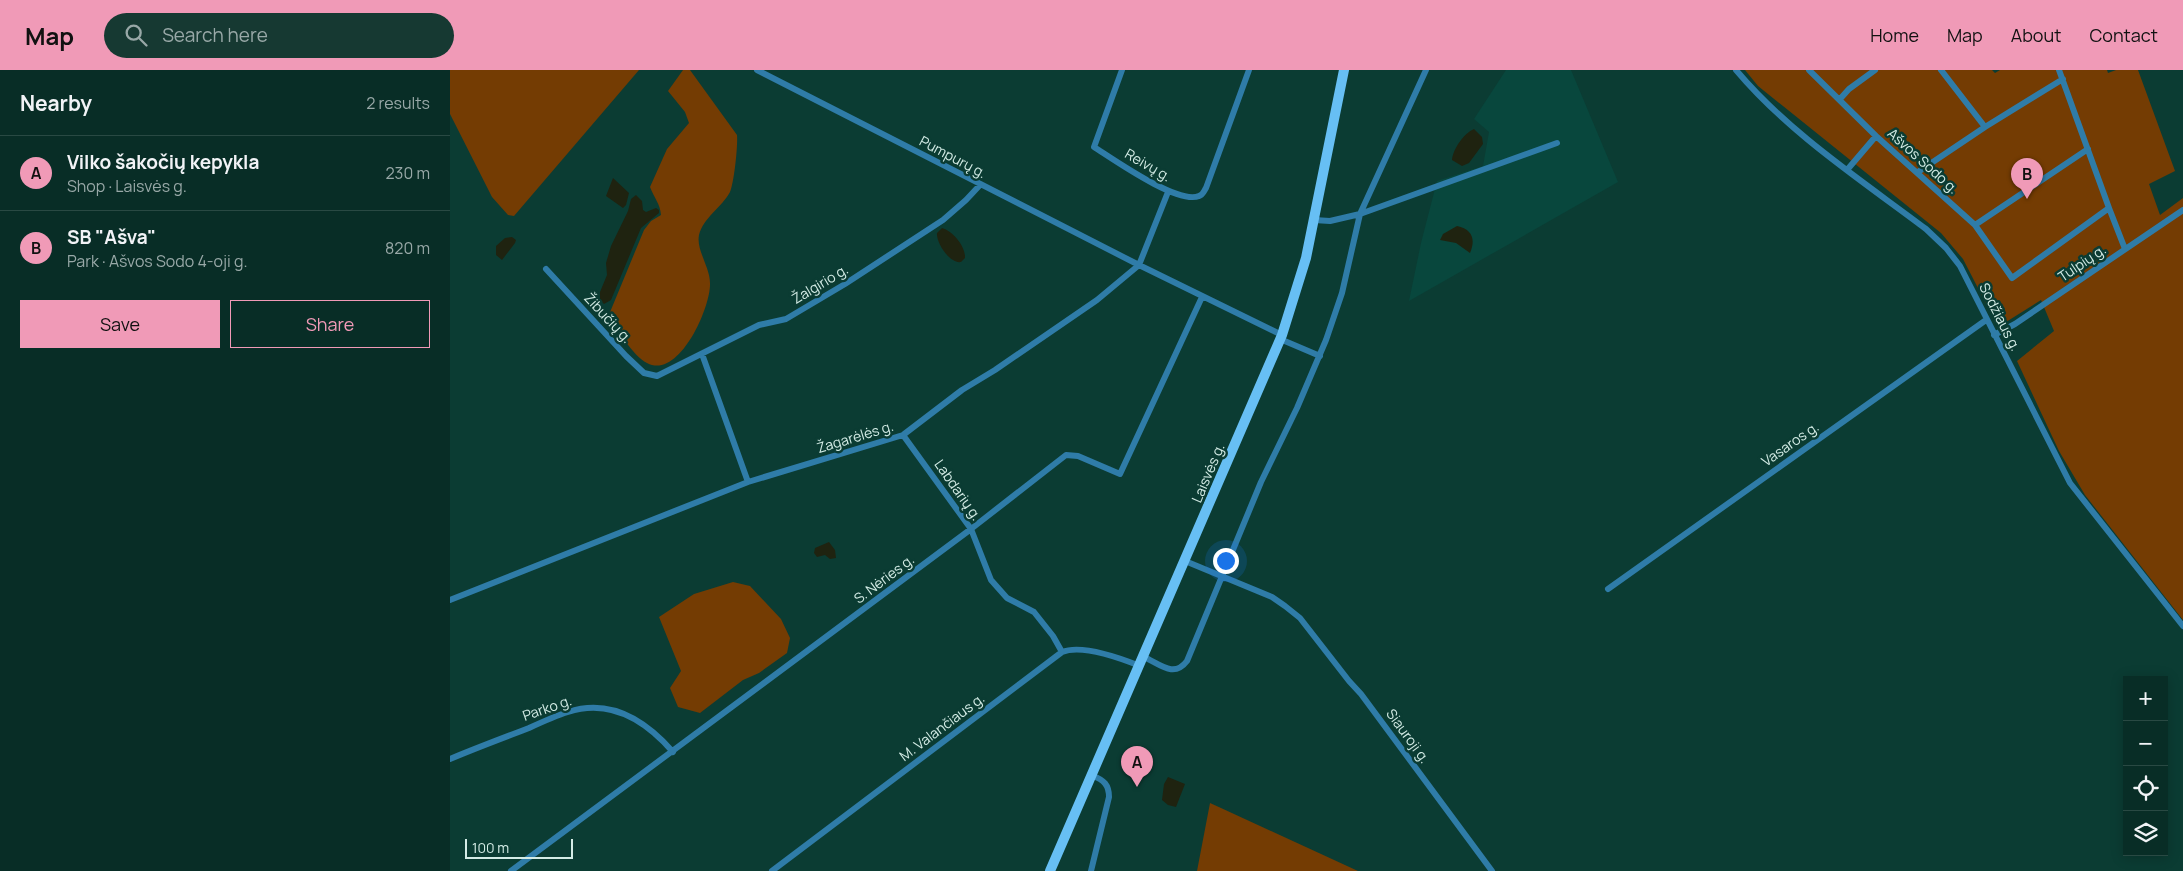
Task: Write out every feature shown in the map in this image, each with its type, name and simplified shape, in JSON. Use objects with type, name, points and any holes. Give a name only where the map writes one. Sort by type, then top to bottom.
[{"type":"main road","name":"Laisvės g.","points":[[1050,871],[1093,776],[1281,337],[1297,288],[1314,220],[1344,70]]},
{"type":"street","name":"Pumpurų g.","points":[[757,70],[1138,265]]},
{"type":"street","name":"Reivų g.","points":[[1122,70],[1094,148],[1168,192],[1193,197],[1203,194],[1249,70]]},
{"type":"street","points":[[1062,652],[1080,650],[1142,661],[1173,670],[1181,668],[1202,626],[1260,482],[1320,356],[1342,293],[1360,214],[1426,70]]},
{"type":"street","name":"Sodžiaus g.","points":[[1736,70],[1754,91],[1793,127],[1926,230],[1946,248],[1960,266],[2070,483],[2183,626]]},
{"type":"street","name":"Ašvos Sodo g.","points":[[1809,70],[1876,136],[1975,225],[2012,278],[2109,208]]},
{"type":"street","points":[[1840,99],[1849,89],[1875,70]]},
{"type":"street","points":[[1941,70],[1984,127]]},
{"type":"street","points":[[2058,70],[2063,79],[2125,249]]},
{"type":"street","points":[[1918,172],[1984,127],[2063,79]]},
{"type":"street","points":[[1847,170],[1876,136]]},
{"type":"street","points":[[1314,220],[1330,221],[1360,214],[1557,143]]},
{"type":"street","points":[[1975,225],[2088,149]]},
{"type":"street","name":"Žalgirio g.","points":[[657,376],[759,325],[786,319],[846,284],[943,220],[980,185]]},
{"type":"street","points":[[1168,192],[1138,265],[1320,356]]},
{"type":"street","name":"Tulpių g.","points":[[1994,335],[2015,324],[2183,210]]},
{"type":"street","name":"Žagarėlės g.","points":[[450,600],[748,482],[903,435],[962,390],[995,370],[1090,305],[1138,265]]},
{"type":"street","name":"Žibučių g.","points":[[546,269],[626,356],[644,372],[657,376]]},
{"type":"street","name":"S. Nėries g.","points":[[511,871],[971,529],[1066,455],[1078,456],[1120,474],[1202,297]]},
{"type":"street","name":"Vasaros g.","points":[[1608,589],[1986,320]]},
{"type":"street","points":[[702,354],[748,482]]},
{"type":"street","name":"Labdarių g.","points":[[903,435],[971,529],[991,580],[1007,598],[1034,612],[1053,636],[1062,652]]},
{"type":"street","name":"Siauroji g.","points":[[1185,561],[1272,598],[1300,618],[1349,682],[1361,694],[1492,871]]},
{"type":"street","name":"M. Valančiaus g.","points":[[772,871],[1062,652]]},
{"type":"street","name":"Parko g.","points":[[450,759],[570,712],[593,707],[617,711],[640,721],[673,752]]},
{"type":"street","points":[[1092,871],[1109,797],[1106,783],[1102,779],[1093,776]]},
{"type":"shaded area","points":[[450,70],[639,70],[514,216],[508,215],[492,197],[450,114]]},
{"type":"shaded area","points":[[683,70],[690,70],[737,135],[736,155],[730,192],[704,223],[699,235],[699,247],[708,271],[710,283],[705,308],[691,338],[681,351],[670,361],[659,365],[647,363],[636,355],[608,317],[644,230],[651,221],[661,215],[650,187],[667,149],[689,123],[685,112],[668,91]]},
{"type":"shaded area","points":[[1506,70],[1571,70],[1618,182],[1409,301],[1437,181],[1483,166],[1489,132],[1474,119]]},
{"type":"shaded area","points":[[1745,70],[1992,70],[1995,73],[2000,70],[2107,70],[2108,73],[2116,70],[2138,70],[2175,171],[2149,184],[2160,215],[2183,198],[2183,620],[2085,495],[2059,451],[2017,361],[2054,331],[2041,300],[1998,327],[1963,259],[1941,233],[1758,86]]},
{"type":"shaded area","points":[[1474,129],[1482,137],[1483,144],[1469,163],[1462,166],[1452,160],[1453,156],[1463,138]]},
{"type":"shaded area","points":[[613,178],[629,193],[626,205],[623,208],[606,196]]},
{"type":"shaded area","points":[[636,195],[642,201],[643,210],[646,212],[656,208],[659,210],[659,213],[641,228],[611,300],[604,304],[600,300],[600,292],[607,275],[606,263],[611,246],[628,211],[631,199]]},
{"type":"shaded area","points":[[1457,226],[1462,227],[1471,235],[1473,243],[1470,253],[1456,243],[1440,240],[1443,234]]},
{"type":"shaded area","points":[[942,228],[950,232],[961,244],[965,258],[961,262],[952,260],[941,247],[937,233]]},
{"type":"shaded area","points":[[512,237],[516,240],[515,243],[502,260],[496,255],[496,246],[505,238]]},
{"type":"shaded area","points":[[829,542],[835,550],[836,558],[830,559],[825,555],[817,557],[814,553],[815,548]]},
{"type":"shaded area","points":[[733,582],[750,586],[781,619],[790,638],[787,653],[759,673],[743,680],[700,713],[678,707],[670,688],[681,671],[659,617],[694,594]]},
{"type":"shaded area","points":[[1168,777],[1185,784],[1176,807],[1168,805],[1162,800],[1164,784]]},
{"type":"shaded area","points":[[1210,803],[1221,808],[1358,871],[1197,871]]},
{"type":"place","name":"SB \"Ašva\"","points":[[2027,199]]},
{"type":"place","name":"Vilko šakočių kepykla","points":[[1137,787]]}]
